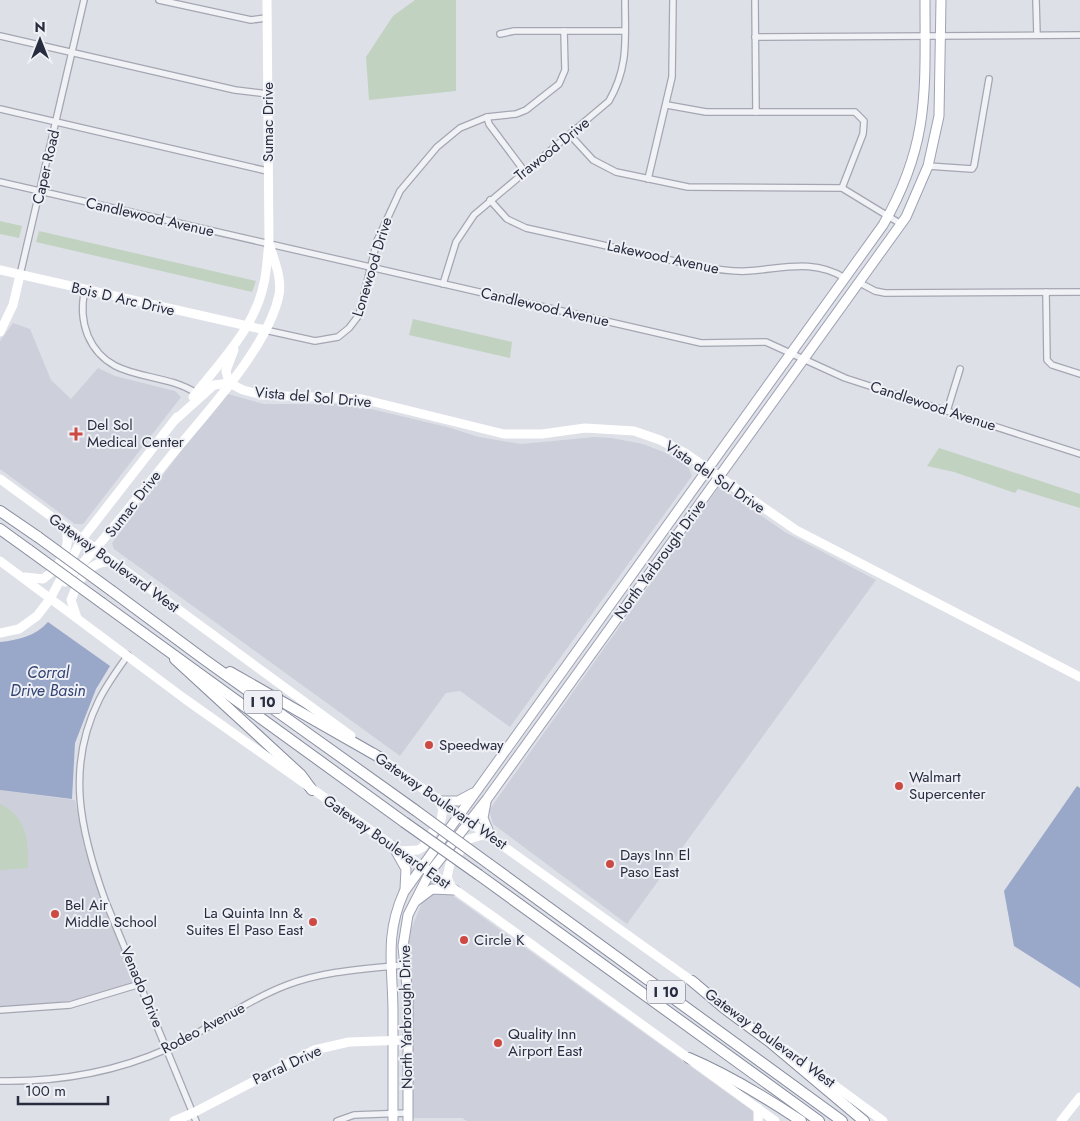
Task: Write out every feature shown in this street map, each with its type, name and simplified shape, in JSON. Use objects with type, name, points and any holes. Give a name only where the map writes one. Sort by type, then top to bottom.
[{"type":"highway","name":"I 10","points":[[0,510],[842,1121]]},
{"type":"highway","name":"I 10","points":[[0,529],[159,642],[404,822],[819,1121]]},
{"type":"highway","points":[[159,642],[188,674],[301,775],[312,790]]},
{"type":"highway","points":[[205,660],[248,681],[334,733],[379,757]]},
{"type":"highway","points":[[692,981],[724,1008],[770,1042],[864,1121]]},
{"type":"highway","points":[[689,1058],[715,1069],[751,1089],[801,1121]]},
{"type":"main road","name":"Sumac Drive","points":[[50,598],[82,539],[240,337],[254,314],[264,284],[269,244],[266,0]]},
{"type":"main road","name":"North Yarbrough Drive","points":[[393,1117],[393,1040],[390,966],[393,925],[404,892],[889,215],[909,175],[919,141],[925,99],[925,0]]},
{"type":"main road","name":"North Yarbrough Drive","points":[[408,1117],[408,998],[403,965],[404,930],[412,905],[430,872],[487,798],[901,224],[928,166],[939,116],[941,0]]},
{"type":"main road","name":"Sumac Drive","points":[[50,598],[97,550],[230,383],[265,330],[276,303],[280,285],[269,244]]},
{"type":"main road","name":"Bois D Arc Drive","points":[[0,270],[265,330]]},
{"type":"main road","name":"Caper Road","points":[[0,332],[13,305],[20,275]]},
{"type":"main road","points":[[174,422],[214,385],[230,383],[226,371],[240,337]]},
{"type":"main road","name":"Vista del Sol Drive","points":[[230,383],[243,390],[262,395],[362,399],[504,434],[542,434],[585,428],[621,429],[660,440],[685,453],[789,526],[1080,677]]},
{"type":"main road","name":"Gateway Boulevard West","points":[[0,479],[379,757],[492,836],[884,1121]]},
{"type":"main road","points":[[20,575],[35,580],[43,579],[50,575],[66,550],[68,536],[65,527]]},
{"type":"main road","name":"Gateway Boulevard East","points":[[0,561],[312,790],[397,848],[775,1121]]},
{"type":"main road","points":[[77,618],[71,600],[88,569],[96,563],[114,562]]},
{"type":"main road","points":[[0,633],[19,630],[37,616],[50,598]]},
{"type":"main road","points":[[573,657],[584,664]]},
{"type":"main road","points":[[404,892],[406,869],[397,848],[418,850],[423,846],[441,820],[442,809],[439,799],[458,801],[478,791]]},
{"type":"main road","points":[[487,798],[483,817],[492,836]]},
{"type":"main road","points":[[412,905],[432,890],[453,889],[447,877],[450,864],[469,839],[483,835],[492,836]]},
{"type":"main road","name":"Parral Drive","points":[[174,1121],[195,1117],[314,1050],[349,1042],[408,1040]]},
{"type":"main road","points":[[1061,1121],[1080,1098]]},
{"type":"main road","points":[[758,1108],[758,1121]]},
{"type":"street","name":"Caper Road","points":[[20,275],[84,0]]},
{"type":"street","points":[[159,0],[250,20],[266,18]]},
{"type":"street","name":"Trawood Drive","points":[[443,284],[456,242],[474,215],[490,200],[571,136],[609,101],[617,87],[625,59],[625,0]]},
{"type":"street","points":[[648,179],[667,105],[672,77],[673,0]]},
{"type":"street","points":[[755,0],[756,112]]},
{"type":"street","points":[[1036,0],[1036,35]]},
{"type":"street","points":[[500,34],[514,31],[625,31]]},
{"type":"street","name":"Lonewood Drive","points":[[265,330],[315,341],[338,337],[354,323],[359,315],[383,224],[400,191],[411,176],[450,135],[474,121],[487,117],[516,114],[526,110],[559,84],[565,70],[564,31]]},
{"type":"street","points":[[755,37],[1080,34]]},
{"type":"street","points":[[0,36],[249,94],[268,94]]},
{"type":"street","points":[[928,166],[957,170],[972,169],[989,79]]},
{"type":"street","points":[[667,105],[706,112],[855,112],[860,115],[864,124],[863,134],[842,188]]},
{"type":"street","points":[[0,109],[268,171]]},
{"type":"street","points":[[487,117],[489,124],[525,172]]},
{"type":"street","points":[[571,136],[584,152],[600,166],[648,179],[670,184],[705,188],[842,188],[901,224]]},
{"type":"street","name":"Candlewood Avenue","points":[[0,182],[269,244],[371,265],[443,284],[701,343],[766,342],[846,378],[1080,454]]},
{"type":"street","name":"Lakewood Avenue","points":[[490,200],[507,219],[526,228],[697,266],[745,271],[806,265],[826,268],[844,278]]},
{"type":"street","points":[[860,283],[875,291],[885,293],[1080,292]]},
{"type":"street","points":[[85,290],[82,311],[86,330],[90,342],[103,358],[115,367],[128,372],[183,385],[196,393]]},
{"type":"street","points":[[1046,292],[1047,360],[1052,365],[1080,374]]},
{"type":"street","points":[[947,411],[960,369]]},
{"type":"street","name":"Venado Drive","points":[[128,655],[99,700],[87,732],[80,766],[79,798],[83,831],[92,864],[195,1117]]},
{"type":"street","name":"Rodeo Avenue","points":[[0,1081],[44,1080],[79,1075],[135,1061],[167,1048],[267,993],[288,985],[341,971],[403,965]]},
{"type":"street","points":[[0,1010],[70,1006],[140,984]]},
{"type":"street","points":[[337,1121],[354,1115],[408,1117]]},
{"type":"shaded area","name":"Del Sol Medical Center","points":[[13,323],[30,329],[51,380],[71,399],[98,368],[115,376],[175,391],[181,397],[83,524],[75,524],[0,469],[0,341]]},
{"type":"shaded area","points":[[228,394],[264,404],[344,404],[447,427],[479,437],[521,444],[595,437],[611,438],[643,444],[666,453],[688,466],[692,476],[510,727],[460,691],[446,693],[400,756],[114,549],[112,543],[223,395]]},
{"type":"shaded area","points":[[719,487],[785,532],[876,580],[627,924],[493,824],[489,810]]},
{"type":"shaded area","name":"Bel Air Middle School","points":[[0,790],[75,800],[84,847],[136,982],[74,1000],[36,1005],[0,1006]]},
{"type":"shaded area","points":[[431,880],[754,1112],[755,1121],[467,1121],[462,1118],[411,1118],[407,953],[410,932]]},
{"type":"green space","points":[[415,0],[456,0],[456,91],[369,100],[366,57],[393,16]]},
{"type":"green space","points":[[0,221],[22,226],[19,238],[0,234]]},
{"type":"green space","points":[[39,231],[256,281],[252,292],[36,242]]},
{"type":"green space","points":[[413,319],[512,342],[510,358],[409,335]]},
{"type":"green space","points":[[939,448],[1080,494],[1080,508],[1018,489],[1015,493],[954,472],[927,466]]},
{"type":"green space","points":[[0,804],[16,816],[21,823],[27,840],[28,868],[0,870]]},
{"type":"water","name":"Corral Drive Basin","points":[[48,622],[110,666],[96,689],[75,743],[72,799],[0,790],[0,642],[13,640],[38,631]]},
{"type":"water","points":[[1077,786],[1080,788],[1080,988],[1014,946],[1004,891]]},
{"type":"place","name":"Del Sol Medical Center","points":[[76,434]]},
{"type":"place","name":"Speedway","points":[[429,745]]},
{"type":"place","name":"Walmart Supercenter","points":[[899,786]]},
{"type":"place","name":"Days Inn El Paso East","points":[[610,864]]},
{"type":"place","name":"Bel Air Middle School","points":[[55,914]]},
{"type":"place","name":"La Quinta Inn & Suites El Paso East","points":[[313,922]]},
{"type":"place","name":"Circle K","points":[[464,940]]},
{"type":"place","name":"Quality Inn Airport East","points":[[498,1043]]}]
